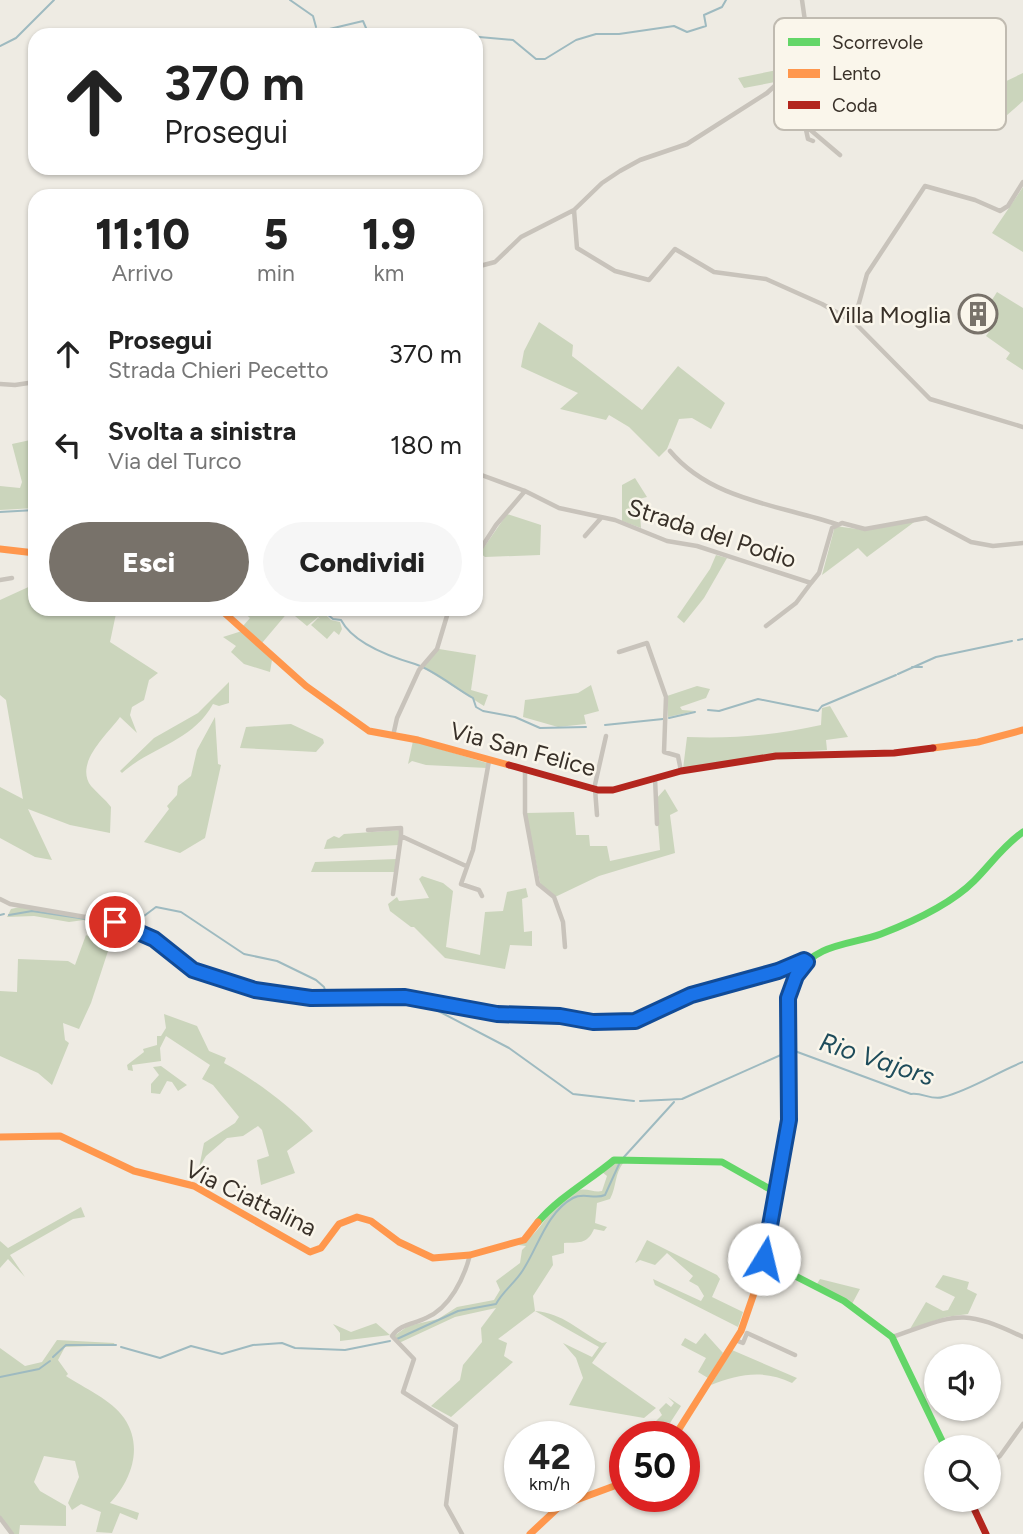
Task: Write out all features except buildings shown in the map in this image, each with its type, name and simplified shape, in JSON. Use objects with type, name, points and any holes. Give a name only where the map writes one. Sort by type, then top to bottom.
[{"type":"street","points":[[802,0],[805,18]]},
{"type":"street","points":[[483,265],[495,262],[521,237],[574,210],[602,183],[640,160],[687,144],[774,87]]},
{"type":"street","points":[[806,130],[808,139],[813,141]]},
{"type":"street","points":[[810,130],[840,155]]},
{"type":"street","points":[[854,321],[867,274],[925,186],[975,200],[1000,211],[1008,206],[1023,182]]},
{"type":"street","points":[[574,210],[577,248],[623,274],[652,279],[669,252],[678,249],[714,272],[776,282],[854,321],[930,399],[1023,427]]},
{"type":"street","points":[[0,384],[28,382]]},
{"type":"street","points":[[670,451],[683,466],[754,503],[865,529],[926,517],[971,542],[993,546],[1023,543]]},
{"type":"street","name":"Strada del Podio","points":[[483,476],[525,491],[559,508],[624,523],[667,541],[697,546],[810,583],[819,573],[828,538],[837,524]]},
{"type":"street","points":[[483,545],[525,491]]},
{"type":"street","points":[[585,536],[601,517]]},
{"type":"street","points":[[0,549],[28,552]]},
{"type":"street","points":[[0,580],[12,578]]},
{"type":"street","points":[[766,626],[796,603],[810,583]]},
{"type":"street","name":"Via San Felice","points":[[228,616],[321,698],[369,731],[595,789],[613,790],[681,771],[776,756],[865,754],[936,748],[978,742],[1023,730]]},
{"type":"street","points":[[393,736],[397,718],[420,668],[437,649],[447,616]]},
{"type":"street","points":[[619,652],[647,643],[666,697],[664,752],[678,756],[681,771]]},
{"type":"street","points":[[597,815],[595,789],[606,736]]},
{"type":"street","points":[[482,896],[479,890],[462,886],[478,828],[489,761]]},
{"type":"street","points":[[525,770],[525,813],[538,884],[554,897],[563,922],[565,947]]},
{"type":"street","points":[[655,778],[657,824]]},
{"type":"street","points":[[368,830],[401,828],[393,894]]},
{"type":"street","points":[[684,1421],[735,1340],[751,1305],[764,1259],[789,1120],[788,998],[796,976],[807,962],[825,949],[881,934],[947,901],[973,882],[1004,846],[1023,831]]},
{"type":"street","points":[[401,836],[466,866]]},
{"type":"street","points":[[0,899],[10,904],[120,923],[154,939],[193,970],[255,990],[311,998],[405,997],[497,1014],[560,1016],[593,1022],[635,1021],[691,995],[778,971],[803,960],[807,962]]},
{"type":"street","name":"Via Ciattalina","points":[[0,1137],[37,1134],[60,1136],[134,1171],[194,1186],[310,1252],[321,1248],[339,1224],[357,1217],[371,1221],[399,1242],[428,1256],[440,1258],[470,1255]]},
{"type":"street","points":[[462,1534],[446,1505],[456,1426],[403,1392],[414,1359],[393,1340],[395,1331],[427,1318],[445,1302],[463,1278],[470,1255],[524,1240],[552,1205],[585,1185],[614,1160],[722,1162],[775,1192]]},
{"type":"street","points":[[764,1259],[845,1301],[892,1337],[939,1435]]},
{"type":"street","points":[[892,1337],[962,1315],[978,1317],[1023,1337]]},
{"type":"street","points":[[735,1340],[743,1343],[747,1333],[795,1355]]},
{"type":"street","points":[[1001,1455],[1023,1424]]},
{"type":"street","points":[[530,1534],[560,1506],[609,1488]]},
{"type":"street","points":[[976,1512],[986,1534]]},
{"type":"street","points":[[0,1518],[12,1534]]},
{"type":"green space","points":[[774,71],[774,82],[744,88],[738,78]]},
{"type":"green space","points":[[1023,73],[1023,101],[1006,116],[1006,81]]},
{"type":"green space","points":[[1023,187],[1023,252],[992,233]]},
{"type":"green space","points":[[997,292],[1023,308],[1023,370],[1006,359],[1010,353],[986,336],[998,319],[985,311]]},
{"type":"green space","points":[[539,322],[573,345],[572,356],[642,410],[678,366],[725,403],[711,429],[692,418],[679,419],[667,449],[659,457],[629,427],[609,415],[606,420],[560,409],[578,393],[521,367],[524,351]]},
{"type":"green space","points":[[28,441],[28,508],[0,510],[0,486],[20,488],[22,482],[12,444]]},
{"type":"green space","points":[[635,478],[647,497],[639,499],[641,528],[622,521],[622,485]]},
{"type":"green space","points":[[507,514],[541,525],[540,555],[485,557],[483,549]]},
{"type":"green space","points":[[917,520],[867,557],[858,548],[822,575],[835,526],[865,530]]},
{"type":"green space","points":[[716,555],[727,558],[704,598],[684,623],[677,617],[710,569]]},
{"type":"green space","points":[[28,587],[28,616],[116,616],[110,642],[158,673],[149,680],[144,700],[132,707],[130,715],[137,733],[120,717],[89,759],[87,777],[91,786],[111,807],[110,833],[70,825],[28,809],[52,860],[35,857],[0,838],[0,787],[23,799],[6,700],[0,695],[0,600]]},
{"type":"green space","points":[[248,616],[285,616],[262,643],[243,626],[250,618]]},
{"type":"green space","points":[[295,616],[327,616],[340,622],[342,629],[339,635],[334,631],[327,639],[311,625],[320,619],[318,617],[307,626]]},
{"type":"green space","points":[[242,631],[272,660],[270,672],[244,664],[231,652],[236,646],[223,637]]},
{"type":"green space","points":[[439,649],[476,655],[471,690],[488,695],[484,706],[422,667]]},
{"type":"green space","points":[[229,682],[229,703],[219,706],[213,704],[205,717],[183,735],[122,773],[120,771],[154,738],[198,713]]},
{"type":"green space","points":[[591,685],[599,711],[584,715],[586,724],[558,727],[523,717],[525,700],[578,693]]},
{"type":"green space","points":[[697,686],[710,689],[706,698],[680,707],[682,710],[695,711],[668,717],[667,696]]},
{"type":"green space","points":[[830,706],[848,737],[826,740],[827,750],[776,753],[683,769],[687,737],[755,736],[821,725],[822,708]]},
{"type":"green space","points":[[215,717],[218,764],[221,765],[205,838],[180,853],[144,842],[169,809],[167,806],[177,795],[178,786],[191,776],[197,750]]},
{"type":"green space","points":[[291,724],[323,739],[324,743],[316,752],[240,748],[246,727]]},
{"type":"green space","points":[[413,741],[487,763],[487,768],[426,765],[412,761],[408,764]]},
{"type":"green space","points":[[665,789],[678,811],[670,815],[675,853],[599,876],[555,897],[541,887],[526,813],[574,812],[576,835],[589,835],[590,846],[607,846],[610,861],[660,850],[656,799]]},
{"type":"green space","points":[[400,830],[399,845],[324,849],[327,840],[334,836],[339,838],[344,834]]},
{"type":"green space","points":[[397,859],[395,872],[311,872],[315,862]]},
{"type":"green space","points":[[422,876],[443,883],[453,891],[446,947],[480,955],[485,912],[503,911],[507,892],[526,888],[528,897],[522,899],[524,932],[532,931],[532,946],[510,945],[505,969],[445,958],[414,927],[390,911],[388,904],[397,897],[399,901],[429,898],[419,879]]},
{"type":"green space","points":[[20,907],[114,923],[110,936],[87,930],[88,923],[84,920],[69,922],[34,916],[7,917],[11,909]]},
{"type":"green space","points":[[86,935],[109,948],[91,1003],[79,1029],[63,1023],[65,1040],[69,1043],[52,1085],[38,1073],[0,1056],[0,991],[17,992],[18,959],[68,961],[75,965]]},
{"type":"green space","points":[[164,1014],[197,1026],[209,1051],[226,1058],[224,1063],[271,1094],[313,1131],[287,1151],[295,1173],[261,1185],[257,1160],[269,1156],[262,1130],[258,1126],[243,1136],[227,1138],[206,1156],[199,1168],[204,1143],[235,1123],[239,1117],[213,1085],[202,1079],[210,1065],[166,1036],[160,1048],[161,1061],[132,1065],[133,1071],[128,1070],[127,1065],[144,1052],[143,1049],[157,1045],[157,1036],[161,1036],[166,1028]]},
{"type":"green space","points":[[161,1066],[187,1085],[178,1091],[172,1082],[167,1081],[160,1094],[151,1093],[151,1084],[159,1075],[153,1067]]},
{"type":"green space","points":[[616,1162],[624,1162],[610,1199],[597,1203],[595,1223],[607,1227],[604,1231],[594,1229],[582,1242],[564,1243],[564,1253],[552,1256],[553,1265],[533,1296],[535,1311],[498,1339],[507,1343],[504,1356],[513,1362],[451,1417],[431,1406],[460,1380],[463,1365],[482,1342],[481,1328],[496,1308],[455,1317],[399,1343],[394,1336],[408,1326],[438,1319],[457,1307],[494,1300],[500,1290],[496,1281],[520,1263],[522,1250],[526,1246],[518,1245],[527,1240],[561,1201],[570,1195],[580,1190],[602,1191],[607,1176],[602,1172]]},
{"type":"green space","points":[[81,1207],[85,1217],[73,1219],[10,1255],[25,1277],[8,1259],[0,1268],[0,1241],[8,1248]]},
{"type":"green space","points":[[647,1240],[717,1275],[720,1279],[712,1297],[743,1312],[738,1327],[655,1285],[653,1279],[701,1301],[704,1296],[698,1286],[689,1281],[693,1276],[667,1253],[655,1265],[640,1260],[635,1263]]},
{"type":"green space","points":[[943,1275],[969,1282],[967,1289],[977,1294],[968,1314],[946,1317],[910,1329],[926,1302],[943,1311],[948,1310],[955,1297],[935,1287]]},
{"type":"green space","points":[[820,1279],[860,1289],[852,1304],[817,1284]]},
{"type":"green space","points":[[535,1311],[554,1315],[602,1343],[607,1342],[592,1363],[656,1408],[644,1418],[569,1405],[583,1378],[576,1358],[563,1343],[592,1357],[599,1347]]},
{"type":"green space","points":[[376,1323],[390,1335],[340,1341],[340,1333],[333,1324],[351,1332]]},
{"type":"green space","points":[[705,1333],[723,1353],[708,1378],[698,1372],[706,1358],[681,1345],[685,1338],[696,1344]]},
{"type":"green space","points":[[57,1340],[115,1345],[65,1347],[58,1360],[68,1374],[66,1376],[112,1406],[130,1429],[134,1452],[132,1463],[124,1485],[110,1503],[139,1513],[137,1520],[120,1513],[112,1533],[96,1532],[101,1512],[81,1504],[72,1510],[68,1503],[79,1477],[75,1461],[44,1456],[34,1482],[40,1491],[66,1506],[66,1526],[20,1525],[19,1534],[14,1534],[0,1516],[0,1348],[25,1366],[42,1362]]},
{"type":"green space","points":[[732,1350],[797,1378],[792,1383],[771,1376],[751,1375],[711,1385]]},
{"type":"green space","points":[[668,1397],[681,1406],[671,1421],[656,1421],[662,1415],[659,1410],[666,1403],[671,1407],[674,1403]]},
{"type":"waterway","points":[[0,46],[16,38],[54,0]]},
{"type":"waterway","points":[[290,0],[313,16],[316,27]]},
{"type":"waterway","points":[[483,37],[513,40],[536,59],[545,59],[576,40],[596,34],[619,34],[674,26],[687,32],[706,26],[704,15],[722,7],[726,0]]},
{"type":"waterway","points":[[334,28],[363,21],[366,28]]},
{"type":"waterway","points":[[0,512],[28,510]]},
{"type":"waterway","points":[[329,616],[341,620],[354,636],[363,642],[437,675],[473,698],[476,707],[483,711],[515,717],[540,728],[586,727]]},
{"type":"waterway","points":[[1018,640],[1023,639]]},
{"type":"waterway","points":[[898,674],[936,657],[1012,641]]},
{"type":"waterway","points":[[912,667],[922,667]]},
{"type":"waterway","points":[[708,710],[719,711],[758,699],[818,711],[822,706],[896,675]]},
{"type":"waterway","points":[[669,718],[695,712]]},
{"type":"waterway","points":[[605,725],[663,719]]},
{"type":"waterway","name":"Rio Vajors","points":[[132,925],[156,907],[181,912],[244,954],[277,961],[316,980],[324,987],[327,996]]},
{"type":"waterway","name":"Rio Vajors","points":[[9,915],[32,911],[86,919],[93,924],[113,925]]},
{"type":"waterway","name":"Rio Vajors","points":[[0,915],[4,914]]},
{"type":"waterway","name":"Rio Vajors","points":[[330,1000],[416,1001]]},
{"type":"waterway","name":"Rio Vajors","points":[[421,1002],[509,1048],[573,1094],[634,1101]]},
{"type":"waterway","name":"Rio Vajors","points":[[640,1101],[682,1099],[792,1050],[911,1094],[935,1098],[963,1090],[1023,1062]]},
{"type":"waterway","points":[[624,1157],[674,1102]]},
{"type":"waterway","points":[[397,1339],[458,1311],[496,1304],[523,1270],[556,1212],[577,1196],[605,1195],[620,1162]]},
{"type":"waterway","points":[[121,1347],[160,1358],[191,1346],[222,1354],[253,1345],[282,1343],[295,1348],[345,1350],[390,1341]]},
{"type":"waterway","points":[[53,1357],[66,1345],[116,1345]]},
{"type":"waterway","points":[[0,1377],[39,1369],[50,1361]]},
{"type":"traffic: fast","points":[[790,1101],[787,1003],[797,974],[805,964],[814,956],[835,946],[881,934],[943,905],[974,881],[1003,849],[1023,832]]},
{"type":"traffic: fast","points":[[538,1222],[565,1197],[614,1160],[722,1162],[775,1192]]},
{"type":"traffic: fast","points":[[764,1260],[844,1301],[892,1337],[939,1435]]},
{"type":"traffic: slow","points":[[0,549],[28,552]]},
{"type":"traffic: slow","points":[[228,616],[306,686],[369,731],[418,740],[509,765]]},
{"type":"traffic: slow","points":[[933,748],[978,742],[1023,730]]},
{"type":"traffic: slow","points":[[684,1421],[741,1331],[761,1273],[790,1101]]},
{"type":"traffic: slow","points":[[0,1137],[60,1136],[134,1171],[194,1186],[310,1252],[321,1248],[339,1224],[357,1217],[371,1221],[399,1242],[433,1258],[470,1255],[524,1240],[538,1222]]},
{"type":"traffic: slow","points":[[530,1534],[560,1506],[609,1488]]},
{"type":"traffic: jam","points":[[509,765],[598,790],[613,790],[681,771],[776,756],[894,753],[933,748]]},
{"type":"traffic: jam","points":[[976,1512],[986,1534]]},
{"type":"place","name":"Villa Moglia","points":[[978,314]]},
{"type":"route","points":[[115,922],[154,939],[193,970],[255,990],[311,998],[405,997],[497,1014],[560,1016],[593,1022],[635,1021],[691,995],[778,971],[804,960],[807,962],[800,968],[788,998],[791,1078],[789,1120],[764,1259]]}]
